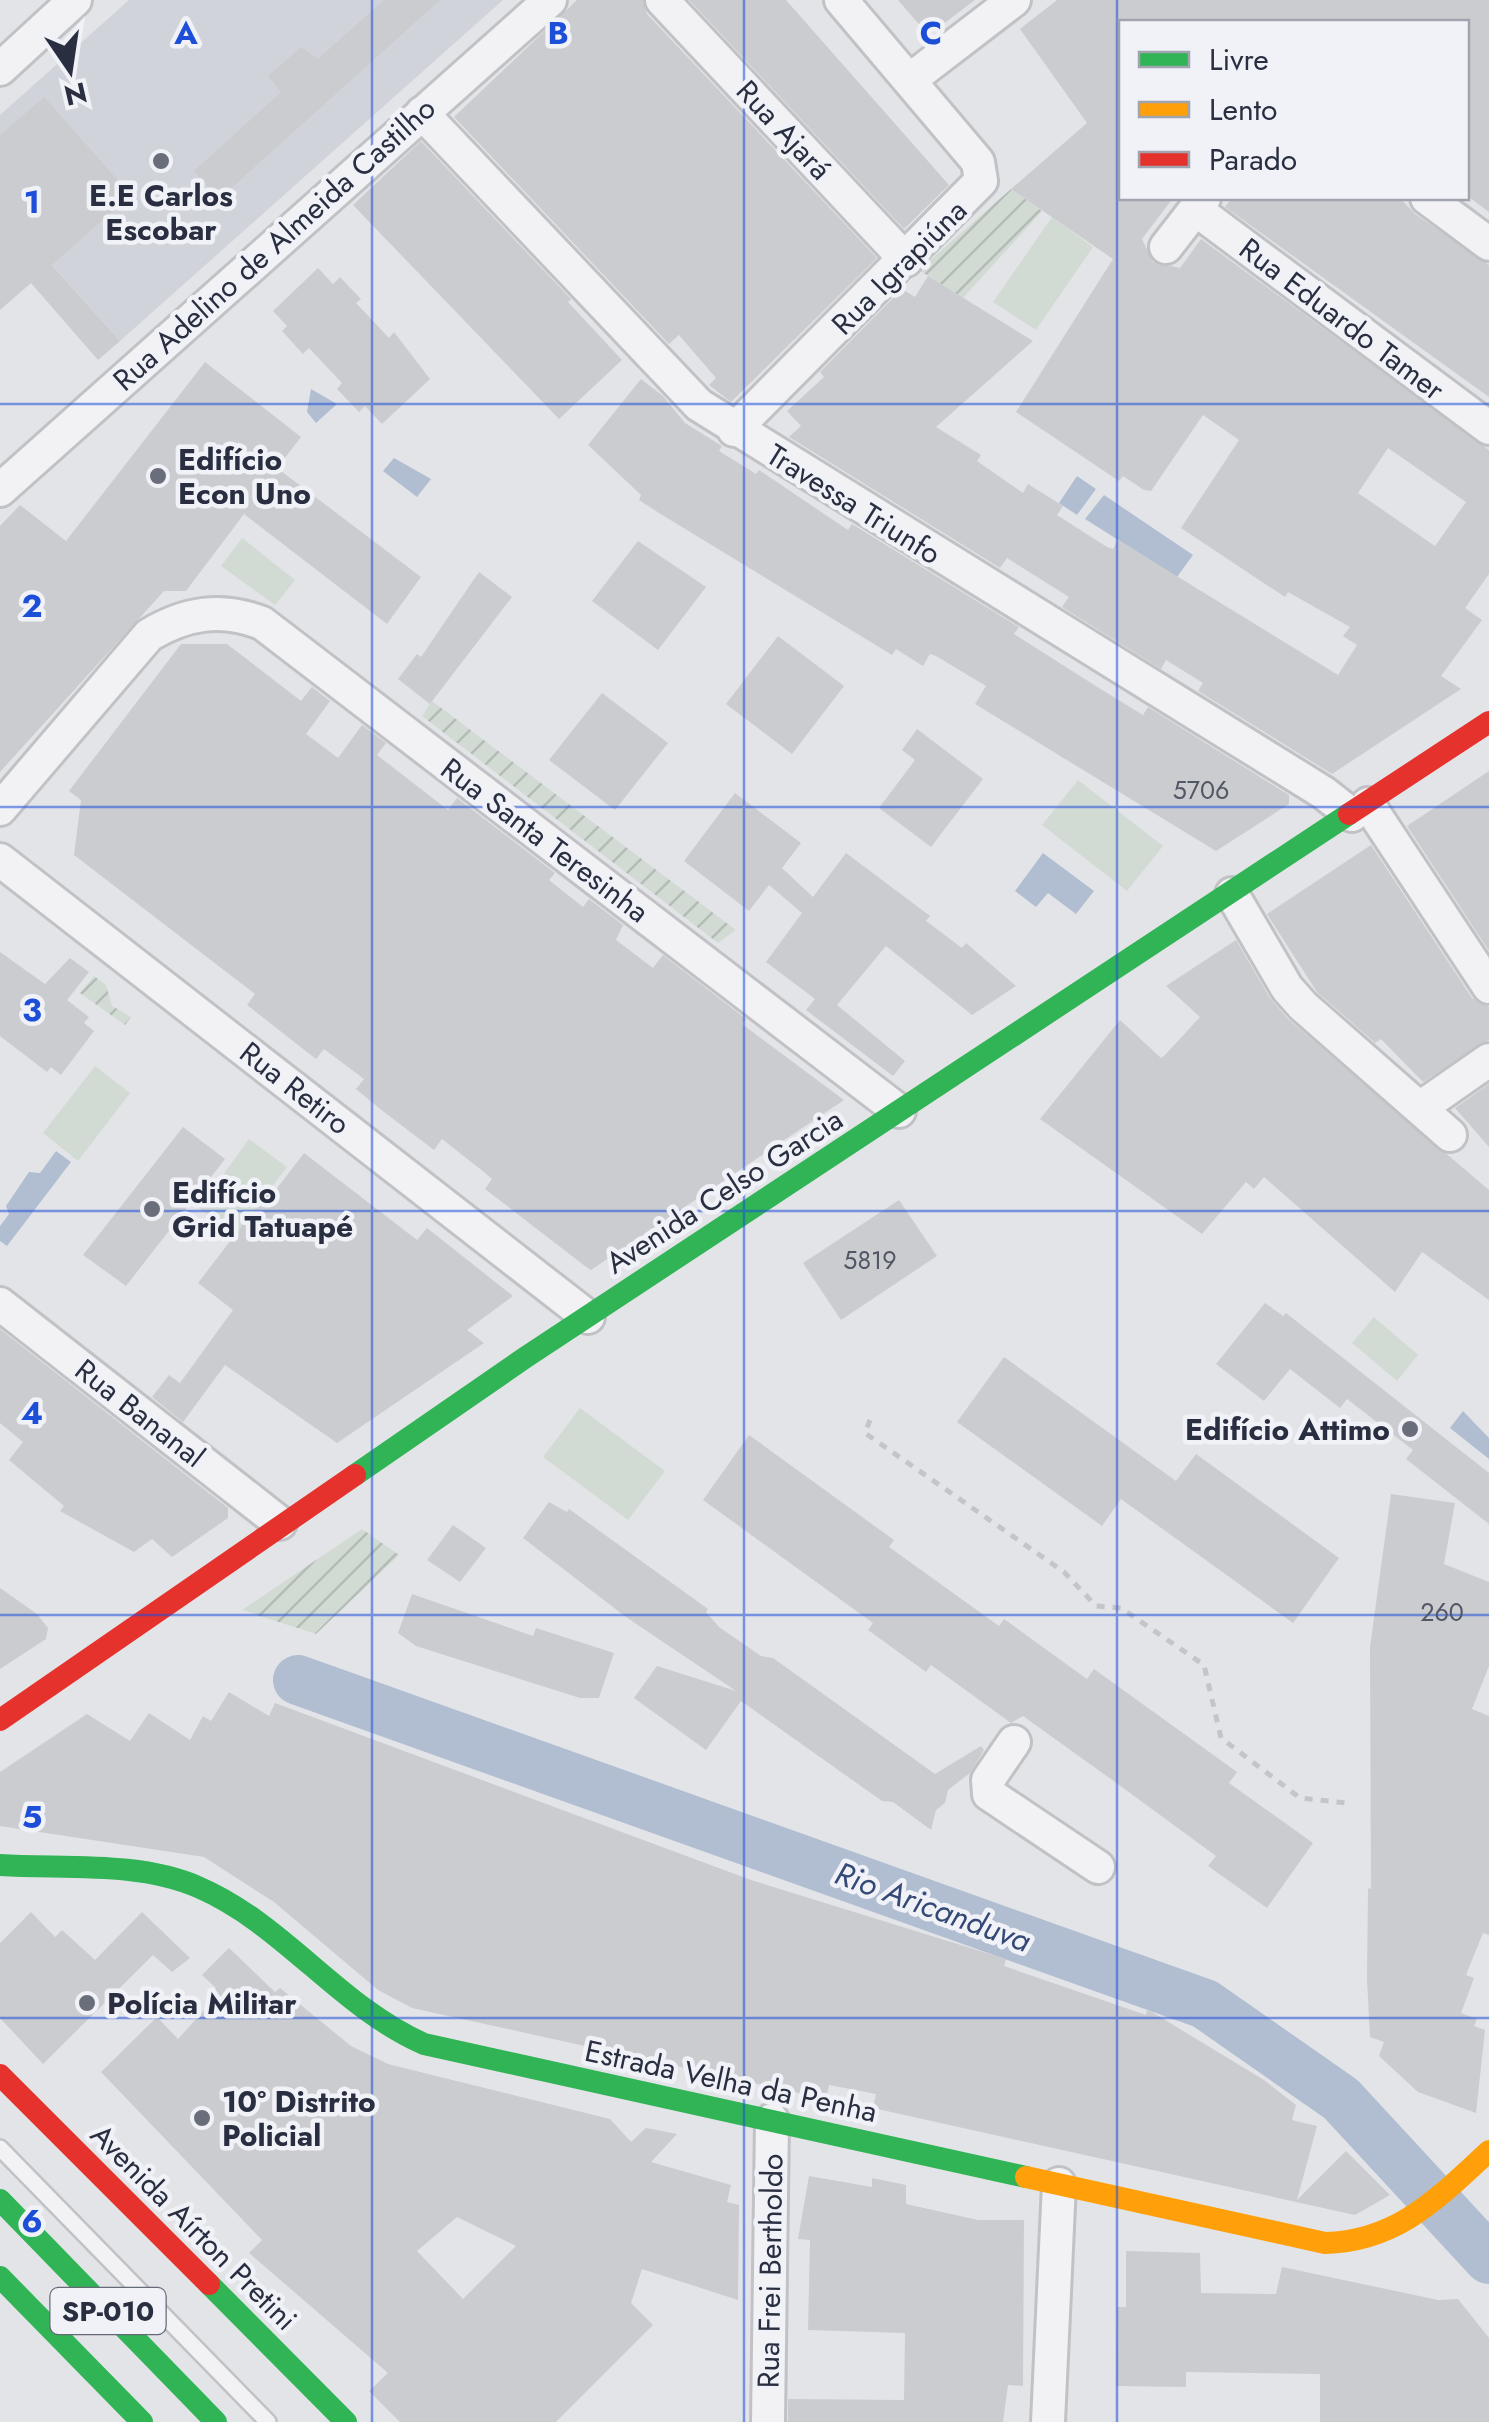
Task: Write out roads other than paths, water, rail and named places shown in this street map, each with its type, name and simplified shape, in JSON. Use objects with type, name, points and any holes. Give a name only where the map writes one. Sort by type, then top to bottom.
[{"type":"main road","name":"Avenida Celso Garcia","points":[[0,1720],[280,1523],[1489,722]]},
{"type":"main road","name":"Estrada Velha da Penha","points":[[0,1865],[150,1876],[196,1886],[237,1909],[376,2023],[397,2035],[1324,2244],[1374,2241],[1403,2228],[1489,2151]]},
{"type":"main road","name":"Avenida Aírton Pretini","points":[[0,2075],[346,2422]]},
{"type":"main road","name":"SP-010","points":[[0,2200],[216,2422]]},
{"type":"main road","name":"SP-010","points":[[14,2256],[152,2415]]},
{"type":"main road","points":[[0,2277],[152,2415]]},
{"type":"street","points":[[0,69],[74,0]]},
{"type":"street","name":"Rua Adelino de Almeida Castilho","points":[[0,490],[550,0]]},
{"type":"street","name":"Rua Ajará","points":[[662,0],[906,260]]},
{"type":"street","name":"Rua Igrapiúna","points":[[734,430],[974,192],[982,170],[842,0]]},
{"type":"street","points":[[910,79],[1014,0]]},
{"type":"street","name":"Travessa Triunfo","points":[[422,113],[673,380],[734,430],[1307,783],[1360,810]]},
{"type":"street","points":[[1431,200],[1489,244]]},
{"type":"street","points":[[1166,247],[1200,204]]},
{"type":"street","name":"Rua Eduardo Tamer","points":[[1200,204],[1489,428]]},
{"type":"street","name":"Rua Santa Teresinha","points":[[0,809],[149,635],[174,620],[212,613],[238,614],[262,623],[900,1112]]},
{"type":"street","points":[[1360,810],[1489,987]]},
{"type":"street","name":"Rua Retiro","points":[[0,860],[588,1318]]},
{"type":"street","points":[[1232,894],[1287,988],[1450,1135]]},
{"type":"street","points":[[1420,1108],[1489,1060]]},
{"type":"street","name":"Rua Bananal","points":[[0,1304],[280,1523]]},
{"type":"street","points":[[1014,1742],[988,1780],[989,1794],[1098,1867]]},
{"type":"street","name":"Rua Frei Bertholdo","points":[[768,2422],[772,2120]]},
{"type":"street","points":[[1048,2422],[1059,2184]]},
{"type":"lane","points":[[0,2148],[268,2422]]},
{"type":"water","points":[[311,389],[337,404],[316,423],[307,412]]},
{"type":"water","points":[[394,458],[431,479],[417,497],[383,471]]},
{"type":"water","points":[[1077,476],[1096,489],[1077,515],[1059,503]]},
{"type":"water","points":[[1104,495],[1193,555],[1177,577],[1085,519]]},
{"type":"water","points":[[1043,853],[1094,891],[1076,914],[1048,893],[1036,907],[1015,891]]},
{"type":"water","points":[[56,1151],[71,1162],[7,1246],[0,1241],[0,1226],[9,1214],[6,1206],[29,1172],[40,1173]]},
{"type":"water","points":[[1463,1411],[1489,1438],[1489,1459],[1450,1428]]},
{"type":"waterway","name":"Rio Aricanduva","points":[[298,1680],[1205,2004],[1341,2099],[1489,2259]]},
{"type":"place","name":"E.E Carlos Escobar","points":[[161,161]]},
{"type":"place","name":"Edifício Econ Uno","points":[[158,476]]},
{"type":"place","name":"Edifício Grid Tatuapé","points":[[152,1209]]},
{"type":"place","name":"Edifício Attimo","points":[[1410,1429]]},
{"type":"place","name":"Polícia Militar","points":[[87,2003]]},
{"type":"place","name":"10º Distrito Policial","points":[[202,2118]]}]
